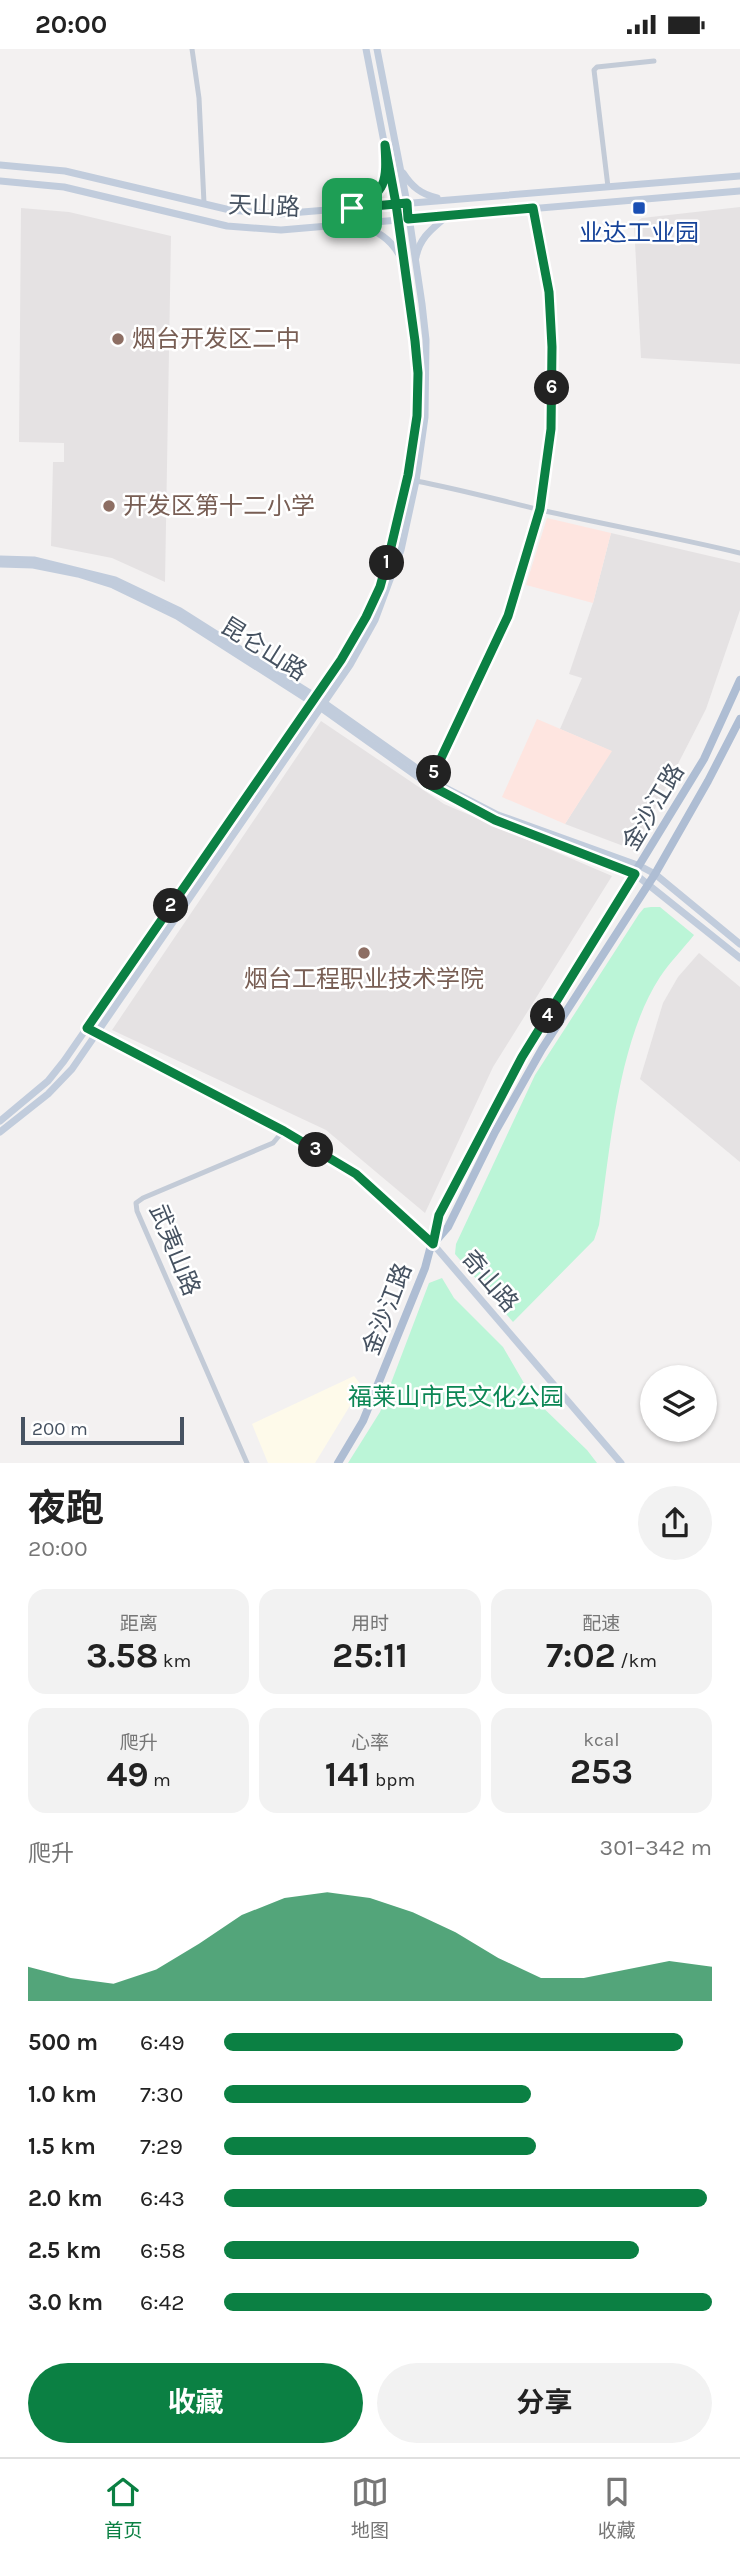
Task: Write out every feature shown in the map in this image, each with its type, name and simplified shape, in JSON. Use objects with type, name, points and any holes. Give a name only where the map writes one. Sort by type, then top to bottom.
[{"type":"main road","name":"金沙江路","points":[[338,1463],[363,1421],[433,1244],[439,1215],[522,1057],[704,759],[740,680]]},
{"type":"main road","name":"金沙江路","points":[[433,1244],[448,1227],[495,1132],[541,1049],[654,874],[740,719]]},
{"type":"street","points":[[191,49],[199,98],[204,204]]},
{"type":"street","points":[[0,1121],[48,1081],[87,1028],[314,700],[366,617],[380,587],[408,475],[417,416],[418,373],[396,204],[366,49]]},
{"type":"street","points":[[0,1132],[48,1094],[72,1069],[323,706],[350,665],[384,600],[401,550],[416,481],[425,417],[427,374],[426,340],[407,203],[377,49]]},
{"type":"street","points":[[608,187],[594,70],[597,67],[653,61]]},
{"type":"street","points":[[352,208],[370,200],[382,188],[386,166],[385,145]]},
{"type":"street","name":"天山路","points":[[0,165],[65,171],[230,210],[278,214],[740,176]]},
{"type":"street","points":[[399,166],[410,184],[419,191],[445,200]]},
{"type":"street","name":"天山路","points":[[0,181],[64,187],[227,226],[281,230],[740,191]]},
{"type":"street","points":[[426,783],[435,771],[508,616],[540,509],[551,429],[552,347],[549,292],[533,208]]},
{"type":"street","points":[[415,265],[418,245],[425,235],[447,216]]},
{"type":"street","points":[[353,223],[382,234],[397,251],[405,266]]},
{"type":"street","points":[[416,481],[477,492],[540,509],[664,534],[740,553]]},
{"type":"street","name":"昆仑山路","points":[[0,559],[34,559],[115,579],[180,611],[442,786],[498,815],[640,866],[654,874],[740,944]]},
{"type":"street","name":"昆仑山路","points":[[0,564],[33,565],[114,585],[177,616],[314,700]]},
{"type":"street","name":"昆仑山路","points":[[323,706],[426,783],[495,820],[635,874],[740,958]]},
{"type":"street","name":"奇山路","points":[[87,1028],[284,1131],[356,1174],[433,1244],[621,1463]]},
{"type":"street","name":"武夷山路","points":[[247,1463],[137,1211],[136,1203],[273,1143],[284,1131]]},
{"type":"shaded area","points":[[740,207],[740,364],[641,358],[634,223],[642,218]]},
{"type":"shaded area","points":[[21,208],[69,212],[171,236],[165,582],[112,558],[51,546],[53,462],[64,462],[64,443],[19,442]]},
{"type":"shaded area","points":[[547,518],[611,533],[593,603],[526,585]]},
{"type":"shaded area","points":[[611,533],[740,563],[740,610],[706,709],[634,850],[565,824],[611,751],[560,729],[582,678],[569,674],[593,603]]},
{"type":"shaded area","points":[[537,719],[612,751],[565,824],[502,797]]},
{"type":"shaded area","name":"烟台工程职业技术学院","points":[[321,721],[444,804],[612,876],[493,1067],[425,1213],[326,1130],[112,1030]]},
{"type":"shaded area","points":[[699,953],[740,987],[740,1162],[640,1079],[663,1003],[678,977]]},
{"type":"shaded area","points":[[354,1376],[362,1386],[315,1463],[268,1463],[252,1424]]},
{"type":"green space","points":[[660,907],[694,935],[660,977],[634,1032],[612,1130],[599,1225],[594,1240],[513,1322],[455,1254],[456,1244],[535,1075],[639,914],[644,908]]},
{"type":"green space","name":"福莱山市民文化公园","points":[[442,1278],[454,1298],[503,1347],[532,1397],[597,1463],[348,1463],[380,1412],[429,1283]]},
{"type":"place","name":"业达工业园","points":[[639,208]]},
{"type":"place","name":"烟台开发区二中","points":[[118,339]]},
{"type":"place","name":"开发区第十二小学","points":[[109,506]]},
{"type":"place","name":"烟台工程职业技术学院","points":[[364,953]]},
{"type":"route","points":[[352,208],[370,200],[382,188],[386,166],[385,145],[396,204],[407,203],[408,219],[533,208],[549,292],[552,347],[551,429],[540,509],[508,616],[435,771],[426,783],[495,820],[635,874],[522,1057],[439,1215],[433,1244],[356,1174],[284,1131],[87,1028],[341,660],[380,587],[408,475],[417,416],[418,373],[396,204],[352,208]]}]
